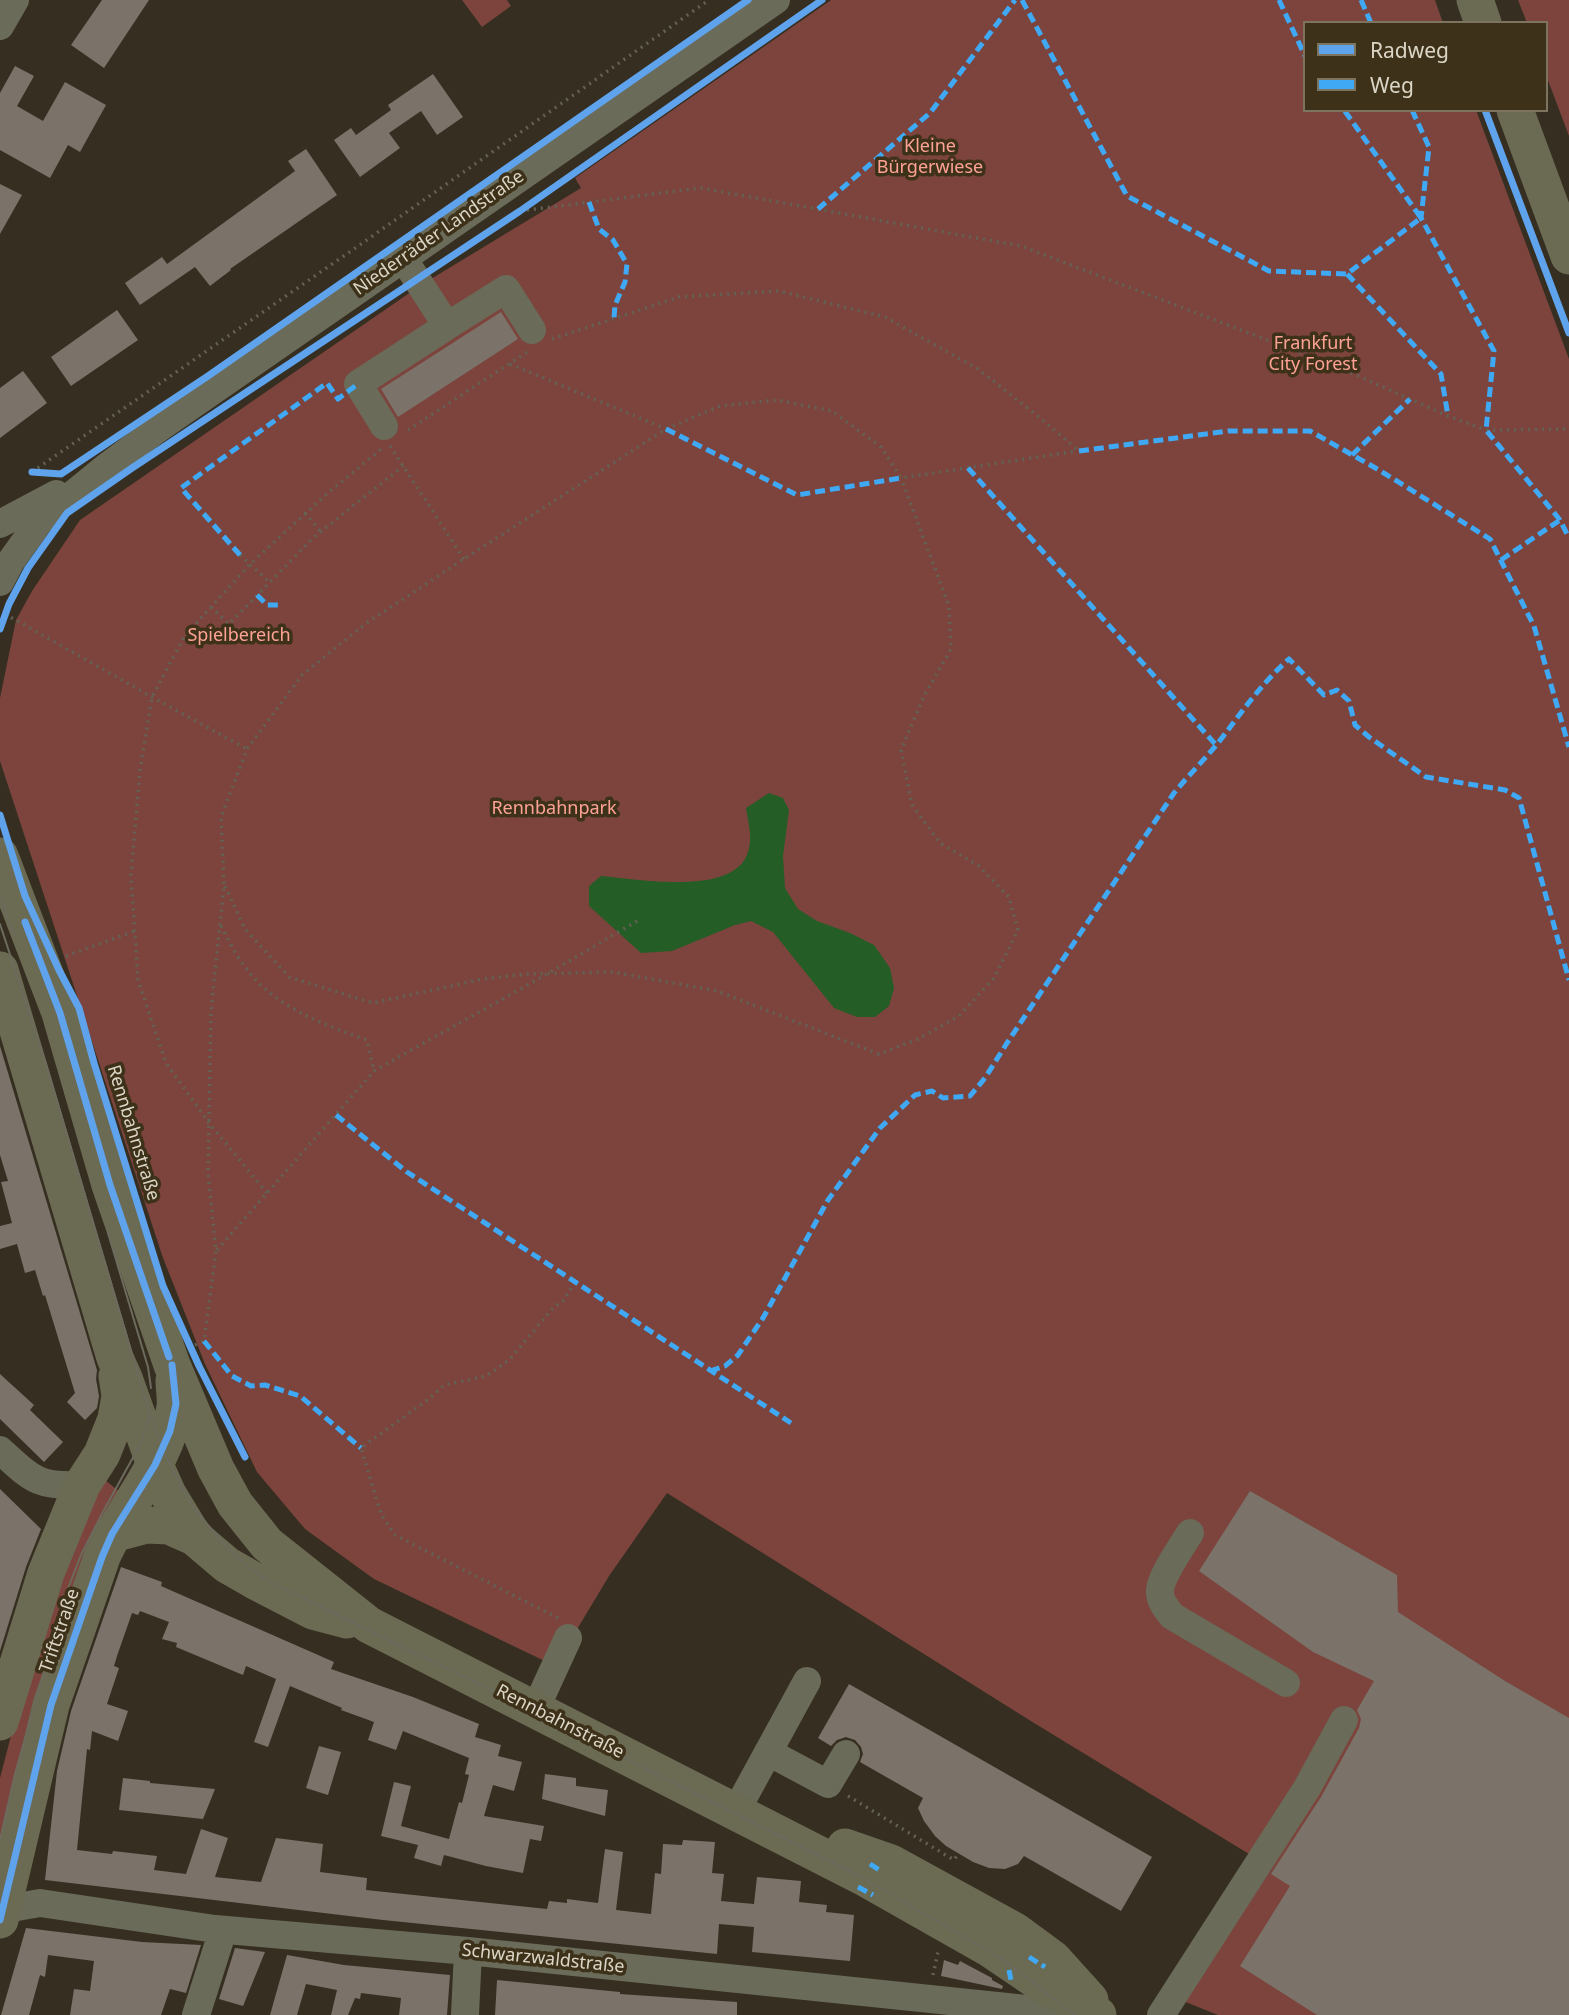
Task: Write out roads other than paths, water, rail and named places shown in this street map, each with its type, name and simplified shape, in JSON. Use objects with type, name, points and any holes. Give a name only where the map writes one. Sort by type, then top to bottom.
[{"type":"main road","points":[[1475,0],[1482,21]]},
{"type":"main road","points":[[1517,112],[1569,256]]},
{"type":"main road","name":"Rennbahnstraße","points":[[0,856],[60,1013],[110,1185],[186,1352],[213,1464],[235,1504],[267,1544],[369,1625],[875,1883],[998,1953],[1046,1987],[1094,2012]]},
{"type":"main road","name":"Rennbahnstraße","points":[[0,970],[114,1358],[128,1387],[156,1431],[155,1465],[167,1494],[194,1537],[227,1565],[313,1611],[369,1625]]},
{"type":"main road","points":[[156,1431],[176,1404],[186,1352]]},
{"type":"main road","name":"Triftstraße","points":[[0,1722],[46,1573],[82,1485],[102,1454],[116,1419],[120,1396],[114,1358]]},
{"type":"main road","points":[[102,1454],[117,1441],[156,1431],[184,1434],[196,1443],[213,1464]]},
{"type":"main road","name":"Triftstraße","points":[[1,1913],[51,1705],[102,1557],[112,1534],[155,1465]]},
{"type":"main road","points":[[112,1534],[146,1525],[169,1526],[194,1537]]},
{"type":"main road","name":"Rennbahnstraße","points":[[743,1814],[851,1849],[900,1858],[1053,1959],[1094,2012]]},
{"type":"street","points":[[0,26],[15,0]]},
{"type":"street","name":"Niederräder Landstraße","points":[[0,544],[39,522],[93,483],[159,428],[776,0]]},
{"type":"street","points":[[403,258],[447,326]]},
{"type":"street","points":[[392,431],[358,384],[447,326],[506,289],[535,340]]},
{"type":"street","name":"Niederräder Landstraße","points":[[0,524],[93,483]]},
{"type":"street","name":"Niederräder Landstraße","points":[[0,582],[11,561],[39,522]]},
{"type":"street","points":[[0,1450],[29,1477],[55,1486],[82,1485]]},
{"type":"street","points":[[1190,1532],[1166,1574],[1160,1590],[1162,1602],[1172,1616],[1286,1683]]},
{"type":"street","points":[[535,1710],[568,1631]]},
{"type":"street","points":[[743,1814],[768,1752],[807,1681]]},
{"type":"street","points":[[1161,2015],[1307,1788],[1344,1720]]},
{"type":"street","points":[[768,1752],[828,1784],[846,1754]]},
{"type":"street","points":[[851,1849],[867,1871],[1021,1960],[1063,1993],[1094,2012]]},
{"type":"street","name":"Schwarzwaldstraße","points":[[1,1913],[40,1902],[223,1930],[468,1951],[974,2009],[1094,2012]]},
{"type":"street","points":[[196,2015],[223,1930]]},
{"type":"street","points":[[465,2015],[468,1951]]},
{"type":"tram line","points":[[0,897],[15,936]]},
{"type":"tram line","points":[[0,924],[47,1067],[151,1418],[167,1459],[192,1506],[223,1543],[253,1571],[270,1582],[863,1878],[1002,1959],[1075,2015]]},
{"type":"tram line","points":[[108,1233],[148,1367],[151,1388]]},
{"type":"tram line","points":[[0,1840],[15,1774],[67,1591],[81,1555],[141,1443],[150,1413]]},
{"type":"park label","name":"Kleine Bürgerwiese","points":[[930,157]]},
{"type":"park label","name":"Frankfurt City Forest","points":[[1313,354]]},
{"type":"park label","name":"Spielbereich","points":[[239,636]]},
{"type":"park label","name":"Rennbahnpark","points":[[554,809]]}]
